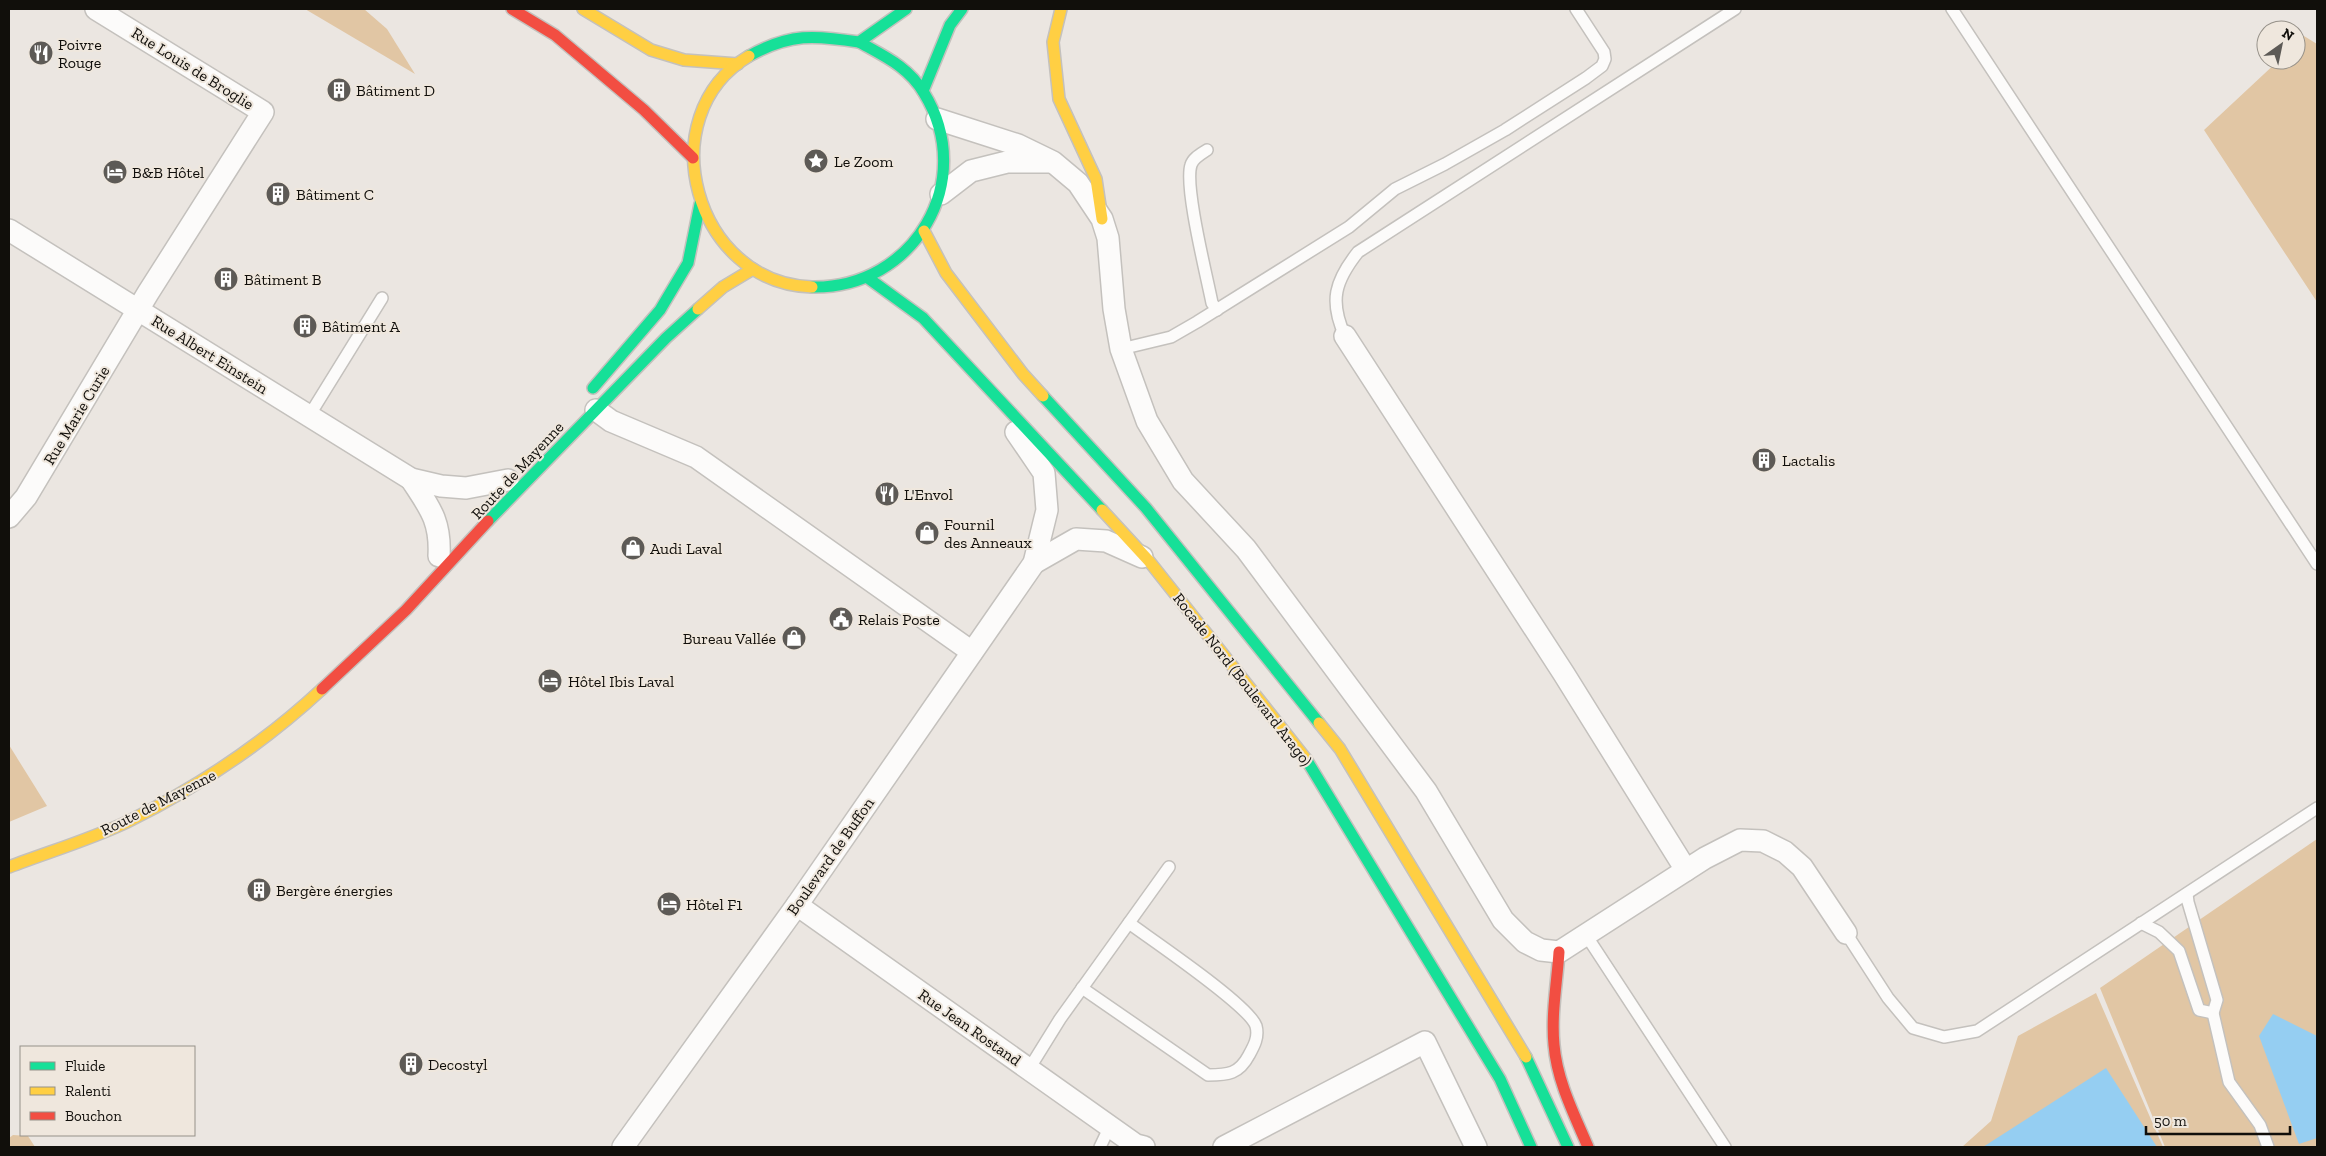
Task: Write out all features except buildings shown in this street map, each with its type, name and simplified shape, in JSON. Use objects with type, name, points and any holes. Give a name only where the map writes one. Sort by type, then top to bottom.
[{"type":"main road","points":[[512,9],[555,35],[644,110],[693,158]]},
{"type":"main road","points":[[583,9],[651,50],[684,60],[738,64]]},
{"type":"main road","points":[[859,42],[906,9]]},
{"type":"main road","points":[[923,91],[950,25],[962,9]]},
{"type":"main road","points":[[1062,9],[1054,42],[1059,99],[1096,179],[1102,220]]},
{"type":"main road","points":[[817,36],[859,42],[895,62],[923,91],[937,119],[945,156],[940,194],[924,231],[900,258],[868,278],[839,286],[810,287],[780,281],[753,269],[721,241],[700,204],[694,181],[693,158],[699,122],[710,98],[738,64],[775,43],[817,36]]},
{"type":"main road","name":"Route de Mayenne","points":[[9,867],[126,822],[221,770],[295,714],[406,610],[591,403],[660,310],[688,263],[700,204]]},
{"type":"main road","points":[[924,231],[946,273],[1023,374],[1146,508],[1340,749],[1530,1064],[1568,1147]]},
{"type":"main road","name":"Route de Mayenne","points":[[591,403],[723,287],[753,269]]},
{"type":"main road","name":"Rocade Nord (Boulevard Arago)","points":[[868,278],[923,318],[1149,561],[1313,768],[1500,1079],[1530,1147]]},
{"type":"main road","name":"Route de Mayenne","points":[[295,714],[390,609]]},
{"type":"main road","points":[[1559,952],[1554,1010],[1554,1046],[1565,1092],[1588,1147]]},
{"type":"street","name":"Rue Louis de Broglie","points":[[96,9],[263,112]]},
{"type":"street","name":"Rue Marie Curie","points":[[9,517],[26,497],[138,310],[263,112]]},
{"type":"street","points":[[937,119],[1018,145],[1053,162],[1078,183],[1102,220],[1111,258],[1114,308],[1121,349],[1147,421],[1183,481],[1246,549],[1426,791],[1503,920],[1525,942],[1541,950],[1559,952],[1686,870],[1740,840],[1763,841],[1785,852],[1802,867],[1846,933]]},
{"type":"street","points":[[940,194],[971,171],[1007,162],[1053,162]]},
{"type":"street","name":"Rue Albert Einstein","points":[[9,230],[411,479],[442,486],[466,488],[506,483]]},
{"type":"street","points":[[1344,336],[1564,674],[1686,870]]},
{"type":"street","points":[[973,370],[1044,473],[1047,510],[1034,563]]},
{"type":"street","points":[[591,403],[611,422],[696,457],[972,652]]},
{"type":"street","name":"Rue Albert Einstein","points":[[411,479],[435,515],[441,553]]},
{"type":"street","points":[[1034,563],[1076,539],[1106,541],[1149,561]]},
{"type":"street","name":"Boulevard de Buffon","points":[[623,1147],[797,905],[1034,563]]},
{"type":"street","name":"Rue Jean Rostand","points":[[797,905],[1139,1146]]},
{"type":"street","points":[[1224,1147],[1425,1042],[1476,1147]]},
{"type":"lane","points":[[1121,349],[1170,337],[1217,310],[1349,227],[1395,189],[1445,164],[1505,130],[1602,66],[1605,58],[1604,52],[1576,9]]},
{"type":"lane","points":[[1344,336],[1335,304],[1337,285],[1346,266],[1358,252],[1735,9]]},
{"type":"lane","points":[[1952,9],[2317,564]]},
{"type":"lane","points":[[1207,150],[1198,155],[1191,163],[1189,174],[1191,194],[1212,303],[1217,310]]},
{"type":"lane","points":[[309,416],[382,298]]},
{"type":"lane","points":[[1846,933],[1888,998],[1913,1028],[1944,1037],[1977,1031],[2317,808]]},
{"type":"lane","points":[[1029,1068],[1082,988],[1169,867]]},
{"type":"lane","points":[[2187,894],[2217,1000],[2213,1013],[2230,1082],[2260,1125],[2268,1147]]},
{"type":"lane","points":[[1082,988],[1208,1075],[1228,1075],[1244,1065],[1257,1041],[1256,1026],[1239,1004],[1128,923]]},
{"type":"lane","points":[[2141,924],[2159,932],[2179,951],[2199,1010],[2213,1013]]},
{"type":"lane","points":[[1586,935],[1725,1147]]},
{"type":"lane","points":[[1100,1147],[1110,1126]]},
{"type":"shaded area","points":[[305,9],[364,9],[387,29],[415,74]]},
{"type":"shaded area","points":[[2306,37],[2317,44],[2317,302],[2204,130],[2268,70],[2306,70]]},
{"type":"shaded area","points":[[9,745],[47,806],[9,822]]},
{"type":"shaded area","points":[[2317,839],[2317,1147],[2165,1147],[2100,988]]},
{"type":"shaded area","points":[[2096,993],[2163,1147],[1962,1147],[1991,1121],[2018,1036]]},
{"type":"shaded area","points":[[13,1135],[28,1136],[35,1147],[9,1147],[9,1138]]},
{"type":"water","points":[[2273,1014],[2317,1036],[2317,1138],[2299,1144],[2259,1036]]},
{"type":"water","points":[[2106,1068],[2157,1147],[1983,1147]]},
{"type":"traffic: fast","points":[[749,56],[777,43],[803,38],[816,37],[859,42],[906,9]]},
{"type":"traffic: fast","points":[[923,91],[950,25],[962,9]]},
{"type":"traffic: fast","points":[[812,287],[848,283],[880,270],[906,250],[926,224],[939,194],[944,161],[939,127],[924,93],[903,69],[887,57],[859,42]]},
{"type":"traffic: fast","points":[[593,388],[660,310],[688,263],[700,204]]},
{"type":"traffic: fast","points":[[868,278],[923,318],[1102,510]]},
{"type":"traffic: fast","points":[[488,521],[666,338],[698,309]]},
{"type":"traffic: fast","points":[[1043,396],[1146,508],[1319,723]]},
{"type":"traffic: fast","points":[[1306,759],[1500,1079],[1531,1147]]},
{"type":"traffic: fast","points":[[1526,1057],[1568,1147]]},
{"type":"traffic: slow","points":[[583,9],[651,50],[684,60],[738,64]]},
{"type":"traffic: slow","points":[[1061,9],[1053,42],[1059,99],[1096,179],[1102,219]]},
{"type":"traffic: slow","points":[[749,56],[718,83],[700,117],[694,155],[699,193],[714,228],[739,258],[772,279],[812,287]]},
{"type":"traffic: slow","points":[[924,231],[946,273],[1023,374],[1043,396]]},
{"type":"traffic: slow","points":[[698,309],[723,287],[753,269]]},
{"type":"traffic: slow","points":[[1102,510],[1149,561],[1306,759]]},
{"type":"traffic: slow","points":[[9,867],[127,822],[179,794],[254,746],[322,689]]},
{"type":"traffic: slow","points":[[1319,723],[1340,749],[1526,1057]]},
{"type":"traffic: jam","points":[[512,9],[555,35],[644,110],[693,158]]},
{"type":"traffic: jam","points":[[322,689],[406,610],[488,521]]},
{"type":"traffic: jam","points":[[1559,952],[1553,1022],[1554,1045],[1567,1097],[1588,1147]]},
{"type":"place","name":"Poivre Rouge","points":[[41,53]]},
{"type":"place","name":"Bâtiment D","points":[[339,90]]},
{"type":"place","name":"Le Zoom","points":[[816,161]]},
{"type":"place","name":"B&B Hôtel","points":[[115,172]]},
{"type":"place","name":"Bâtiment C","points":[[278,194]]},
{"type":"place","name":"Bâtiment B","points":[[226,279]]},
{"type":"place","name":"Bâtiment A","points":[[305,326]]},
{"type":"place","name":"Lactalis","points":[[1764,460]]},
{"type":"place","name":"L'Envol","points":[[887,494]]},
{"type":"place","name":"Fournil des Anneaux","points":[[927,533]]},
{"type":"place","name":"Audi Laval","points":[[633,548]]},
{"type":"place","name":"Relais Poste","points":[[841,619]]},
{"type":"place","name":"Bureau Vallée","points":[[794,638]]},
{"type":"place","name":"Hôtel Ibis Laval","points":[[550,681]]},
{"type":"place","name":"Bergère énergies","points":[[259,890]]},
{"type":"place","name":"Hôtel F1","points":[[669,904]]},
{"type":"place","name":"Decostyl","points":[[411,1064]]}]
